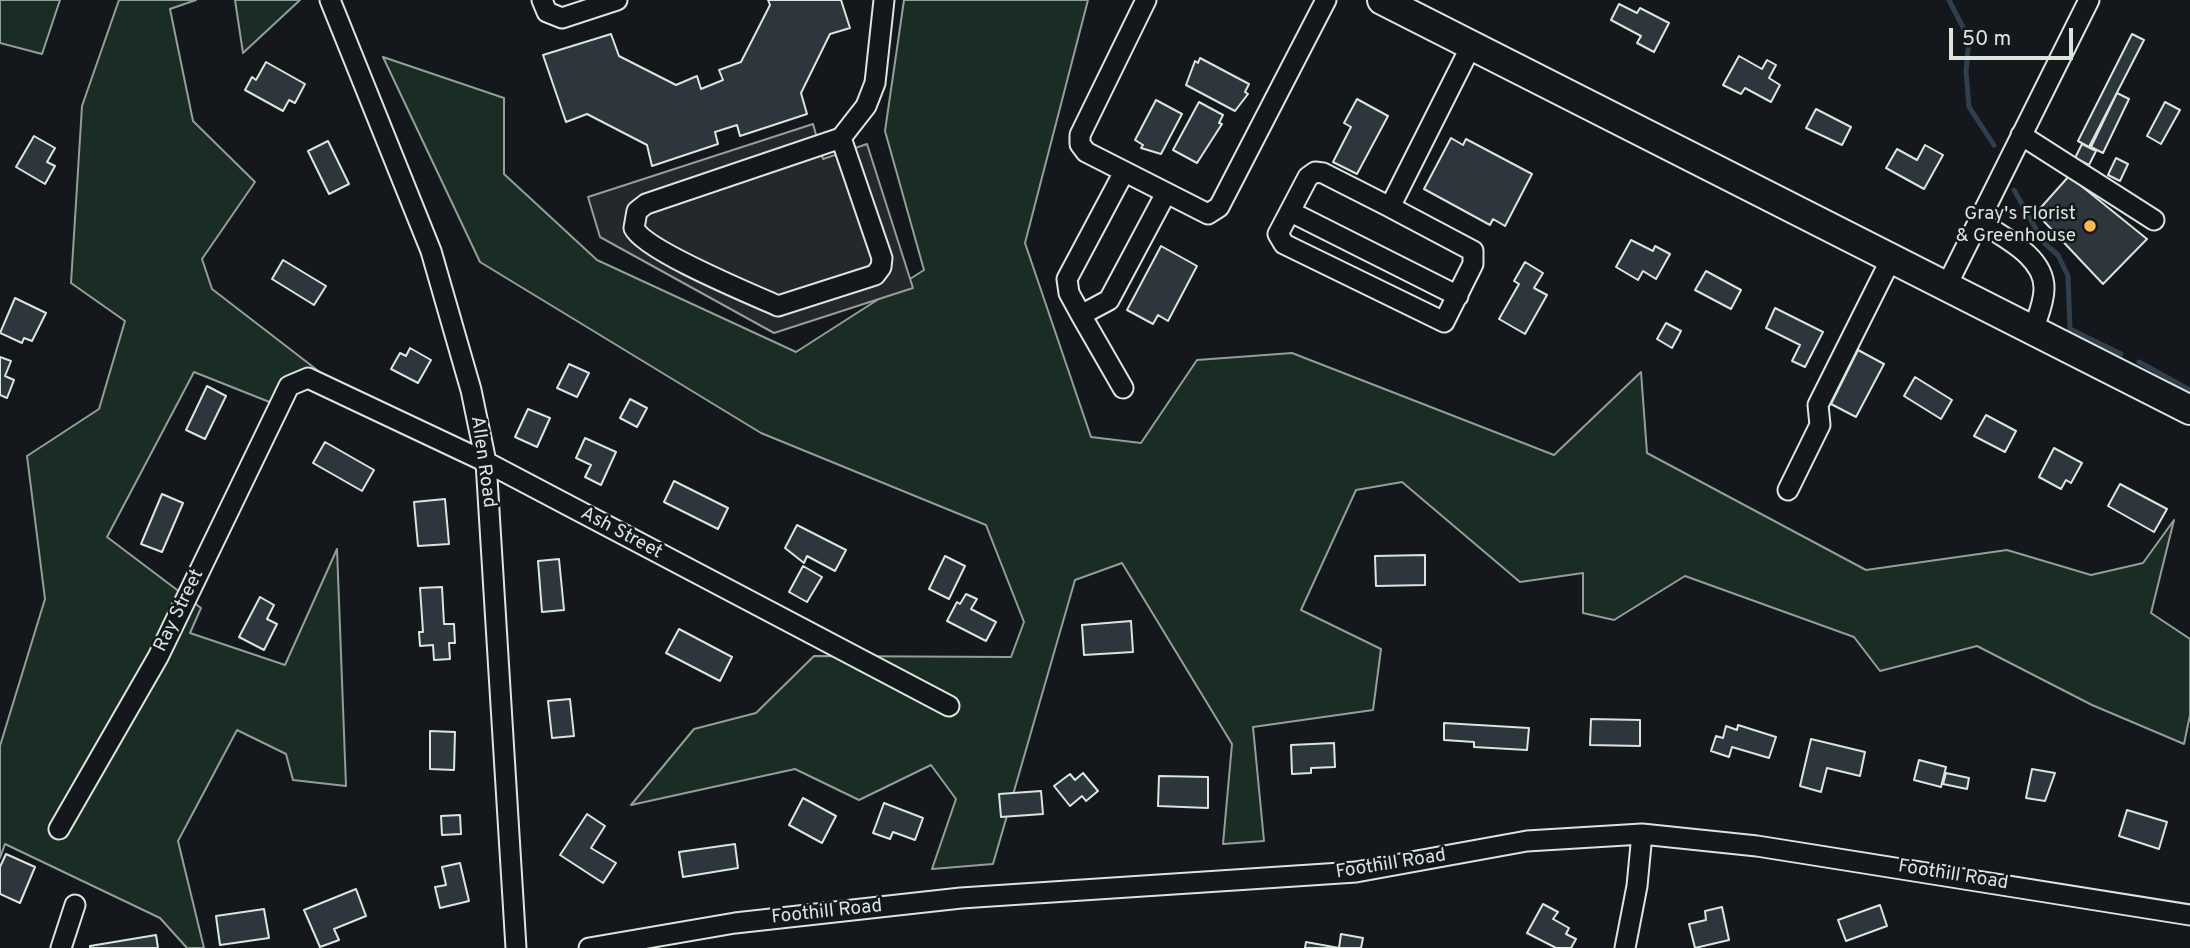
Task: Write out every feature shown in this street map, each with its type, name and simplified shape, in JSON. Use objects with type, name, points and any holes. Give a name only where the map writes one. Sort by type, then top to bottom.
[{"type":"highway","points":[[1382,0],[2190,410]]},
{"type":"street","name":"Allen Road","points":[[330,0],[431,251],[471,390],[486,463],[516,948]]},
{"type":"street","points":[[542,0],[547,12],[562,18],[617,0]]},
{"type":"street","points":[[841,138],[882,258],[881,267],[874,275],[778,306],[662,250],[641,238],[634,228],[637,211],[646,204],[841,138],[866,106],[874,83],[884,0]]},
{"type":"street","points":[[1146,0],[1080,135],[1080,144],[1086,152],[1205,214],[1216,211],[1326,0]]},
{"type":"street","points":[[1946,287],[2089,0]]},
{"type":"street","points":[[1390,207],[1472,44]]},
{"type":"street","points":[[2021,135],[2154,220]]},
{"type":"street","points":[[1123,388],[1069,293],[1067,279],[1124,172]]},
{"type":"street","points":[[1315,172],[1323,173],[1390,207],[1473,251],[1474,264],[1448,318],[1441,322],[1307,256],[1279,239],[1278,234],[1308,177],[1315,172]]},
{"type":"street","points":[[1081,315],[1109,300],[1165,195]]},
{"type":"street","points":[[1291,212],[1458,296]]},
{"type":"street","points":[[1979,221],[2013,244],[2040,269],[2044,291],[2033,331]]},
{"type":"street","points":[[1788,490],[1820,425],[1818,405],[1891,259]]},
{"type":"street","name":"Ash Street","points":[[289,386],[308,379],[326,385],[486,463],[949,706]]},
{"type":"street","name":"Ray Street","points":[[59,829],[158,657],[289,386]]},
{"type":"street","points":[[1625,948],[1637,887],[1642,834]]},
{"type":"street","name":"Foothill Road","points":[[589,948],[735,923],[910,903],[1040,891],[1356,872],[1527,841],[1642,834],[1757,846],[2190,915]]},
{"type":"street","points":[[61,948],[75,905]]},
{"type":"green space","points":[[0,0],[60,0],[42,54],[0,43]]},
{"type":"green space","points":[[119,0],[196,0],[170,9],[193,121],[255,182],[202,259],[212,289],[321,373],[272,403],[194,372],[107,537],[201,608],[190,633],[285,665],[337,549],[346,786],[293,780],[286,754],[237,730],[178,841],[204,948],[187,948],[160,918],[5,844],[0,858],[0,746],[45,599],[27,456],[99,409],[125,321],[71,283],[82,106]]},
{"type":"green space","points":[[235,0],[300,0],[243,53]]},
{"type":"green space","points":[[904,0],[1088,0],[1025,243],[1091,437],[1141,443],[1197,360],[1292,353],[1554,455],[1641,372],[1647,453],[1866,570],[2007,550],[2091,575],[2143,563],[2174,520],[2151,613],[2190,639],[2190,715],[2184,744],[2092,705],[1977,646],[1880,671],[1854,637],[1685,576],[1614,620],[1583,613],[1583,573],[1520,582],[1402,482],[1356,490],[1301,610],[1381,649],[1373,710],[1253,727],[1264,841],[1223,844],[1232,744],[1122,563],[1075,580],[993,864],[932,869],[956,799],[931,765],[859,800],[795,769],[631,805],[694,729],[756,713],[814,656],[1011,657],[1024,622],[986,525],[761,433],[480,262],[383,57],[504,98],[504,174],[597,260],[796,352],[924,270],[885,131]]},
{"type":"shaded area","points":[[813,124],[823,159],[867,144],[913,288],[774,333],[600,237],[588,197]]},
{"type":"building","points":[[768,0],[841,0],[850,28],[830,34],[801,93],[807,114],[740,136],[737,125],[715,132],[718,144],[652,166],[647,145],[587,114],[566,122],[543,55],[611,34],[619,56],[676,85],[697,76],[701,89],[723,80],[719,70],[741,62],[770,5]]},
{"type":"building","points":[[1619,4],[1637,13],[1640,8],[1669,23],[1654,52],[1637,43],[1641,36],[1611,20]]},
{"type":"building","points":[[2132,34],[2144,40],[2089,147],[2078,141]]},
{"type":"building","points":[[1739,56],[1762,69],[1767,60],[1776,65],[1769,78],[1780,85],[1771,102],[1745,88],[1741,94],[1723,85]]},
{"type":"building","points":[[1200,58],[1249,84],[1245,92],[1248,94],[1235,111],[1186,85],[1195,61],[1198,63]]},
{"type":"building","points":[[266,62],[305,84],[295,103],[289,100],[283,111],[245,90],[252,77],[256,80]]},
{"type":"building","points":[[2117,93],[2129,99],[2103,153],[2091,147]]},
{"type":"building","points":[[1357,99],[1388,116],[1357,174],[1333,162],[1351,127],[1344,123]]},
{"type":"building","points":[[1156,100],[1182,114],[1161,154],[1141,148],[1143,145],[1135,140]]},
{"type":"building","points":[[1199,102],[1223,115],[1219,123],[1222,124],[1197,163],[1173,150]]},
{"type":"building","points":[[2165,102],[2180,110],[2161,144],[2147,136]]},
{"type":"building","points":[[1816,109],[1851,127],[1842,145],[1806,128]]},
{"type":"building","points":[[34,136],[55,148],[47,162],[55,166],[45,184],[16,167]]},
{"type":"building","points":[[1451,138],[1463,145],[1466,139],[1532,174],[1505,226],[1493,219],[1490,225],[1424,189]]},
{"type":"building","points":[[328,141],[349,184],[329,194],[308,151]]},
{"type":"building","points":[[2082,144],[2096,151],[2089,165],[2075,158]]},
{"type":"building","points":[[1925,145],[1943,155],[1924,189],[1886,168],[1897,149],[1917,160]]},
{"type":"building","points":[[2116,158],[2128,164],[2120,181],[2108,175]]},
{"type":"building","name":"Gray's Florist & Greenhouse","points":[[2069,176],[2147,239],[2103,284],[2036,213]]},
{"type":"building","points":[[1631,240],[1653,251],[1655,246],[1670,254],[1656,279],[1643,271],[1638,280],[1616,267]]},
{"type":"building","points":[[1161,246],[1197,266],[1168,321],[1158,315],[1153,324],[1127,310]]},
{"type":"building","points":[[283,260],[326,286],[314,305],[272,279]]},
{"type":"building","points":[[1525,262],[1543,273],[1534,288],[1547,295],[1525,334],[1499,319],[1519,284],[1514,281]]},
{"type":"building","points":[[1706,271],[1741,290],[1731,309],[1695,290]]},
{"type":"building","points":[[15,298],[46,313],[32,341],[24,338],[22,343],[0,333]]},
{"type":"building","points":[[1775,308],[1823,332],[1805,367],[1792,361],[1800,345],[1766,328]]},
{"type":"building","points":[[1666,323],[1681,331],[1672,348],[1657,339]]},
{"type":"building","points":[[410,348],[431,360],[418,383],[391,369],[400,353],[406,356]]},
{"type":"building","points":[[1858,350],[1884,364],[1856,417],[1831,404]]},
{"type":"building","points":[[0,357],[11,361],[5,376],[14,380],[7,398],[0,395]]},
{"type":"building","points":[[569,364],[589,373],[577,397],[557,388]]},
{"type":"building","points":[[1915,377],[1952,400],[1941,419],[1904,396]]},
{"type":"building","points":[[207,386],[226,396],[205,439],[186,430]]},
{"type":"building","points":[[630,399],[647,408],[637,427],[620,418]]},
{"type":"building","points":[[528,409],[550,418],[537,447],[515,437]]},
{"type":"building","points":[[1986,415],[2016,431],[2005,452],[1974,436]]},
{"type":"building","points":[[585,438],[616,452],[601,485],[585,477],[591,465],[576,458]]},
{"type":"building","points":[[325,442],[374,470],[362,491],[313,463]]},
{"type":"building","points":[[2054,448],[2082,463],[2071,483],[2066,480],[2061,489],[2039,477]]},
{"type":"building","points":[[674,481],[728,508],[718,529],[664,502]]},
{"type":"building","points":[[2120,484],[2167,509],[2154,532],[2108,506]]},
{"type":"building","points":[[162,494],[183,503],[162,552],[141,544]]},
{"type":"building","points":[[445,499],[449,544],[418,546],[414,502]]},
{"type":"building","points":[[797,525],[846,550],[835,571],[807,556],[804,563],[785,548]]},
{"type":"building","points":[[1425,555],[1425,585],[1376,586],[1375,556]]},
{"type":"building","points":[[945,556],[965,566],[949,599],[929,589]]},
{"type":"building","points":[[559,559],[564,610],[542,612],[538,561]]},
{"type":"building","points":[[803,566],[822,577],[807,602],[789,592]]},
{"type":"building","points":[[442,587],[444,624],[454,624],[455,643],[449,643],[450,659],[434,660],[433,645],[420,646],[419,632],[423,632],[420,588]]},
{"type":"building","points":[[966,594],[977,599],[971,609],[996,622],[986,641],[947,621],[957,602],[960,604]]},
{"type":"building","points":[[260,597],[274,605],[267,619],[277,624],[264,650],[239,637]]},
{"type":"building","points":[[1131,621],[1133,652],[1084,655],[1082,625]]},
{"type":"building","points":[[679,629],[732,657],[720,681],[666,653]]},
{"type":"building","points":[[570,699],[574,736],[552,738],[548,701]]},
{"type":"building","points":[[1591,719],[1640,720],[1640,746],[1590,745]]},
{"type":"building","points":[[1444,723],[1529,728],[1527,750],[1474,747],[1474,742],[1444,740]]},
{"type":"building","points":[[1738,725],[1776,737],[1769,758],[1732,747],[1729,757],[1711,751],[1716,736],[1723,738],[1726,726],[1737,730]]},
{"type":"building","points":[[430,731],[455,732],[454,770],[430,769]]},
{"type":"building","points":[[1811,739],[1865,752],[1860,776],[1827,768],[1821,792],[1800,786]]},
{"type":"building","points":[[1334,743],[1335,767],[1311,768],[1311,773],[1292,774],[1291,745]]},
{"type":"building","points":[[1919,760],[1946,767],[1941,787],[1914,780]]},
{"type":"building","points":[[2032,769],[2055,773],[2045,801],[2026,798]]},
{"type":"building","points":[[1083,773],[1098,791],[1086,801],[1082,796],[1070,806],[1054,786],[1070,774],[1075,780]]},
{"type":"building","points":[[1946,773],[1969,778],[1967,789],[1943,784]]},
{"type":"building","points":[[1159,776],[1208,777],[1208,808],[1158,806]]},
{"type":"building","points":[[1041,791],[1043,814],[1001,817],[999,794]]},
{"type":"building","points":[[803,798],[836,816],[822,843],[789,825]]},
{"type":"building","points":[[884,803],[923,818],[915,840],[893,832],[890,839],[873,833]]},
{"type":"building","points":[[2127,810],[2167,822],[2159,849],[2119,836]]},
{"type":"building","points":[[587,814],[605,826],[591,848],[616,863],[603,883],[560,855]]},
{"type":"building","points":[[460,815],[461,834],[442,835],[441,816]]},
{"type":"building","points":[[735,844],[738,868],[683,877],[679,852]]},
{"type":"building","points":[[6,854],[35,867],[20,903],[0,894],[0,867]]},
{"type":"building","points":[[460,863],[469,901],[440,908],[435,887],[446,885],[442,867]]},
{"type":"building","points":[[356,889],[366,916],[334,929],[339,940],[320,947],[304,910]]},
{"type":"building","points":[[1543,904],[1558,912],[1553,919],[1569,928],[1566,934],[1576,939],[1571,948],[1556,948],[1527,933]]},
{"type":"building","points":[[1880,905],[1887,926],[1846,941],[1838,920]]},
{"type":"building","points":[[1722,907],[1729,940],[1695,948],[1689,924],[1706,920],[1705,911]]},
{"type":"building","points":[[264,909],[269,938],[220,945],[216,916]]},
{"type":"building","points":[[1341,934],[1363,938],[1361,948],[1339,948]]},
{"type":"building","points":[[156,935],[158,948],[90,948],[90,946]]},
{"type":"building","points":[[1306,942],[1339,948],[1305,948]]},
{"type":"waterway","points":[[1949,0],[1969,39],[1966,71],[1969,107],[1994,145]]},
{"type":"waterway","points":[[2014,190],[2044,243],[2058,255],[2068,276],[2070,329],[2121,354]]},
{"type":"waterway","points":[[2139,362],[2190,390]]},
{"type":"place","name":"Gray's Florist & Greenhouse","points":[[2090,226]]}]
